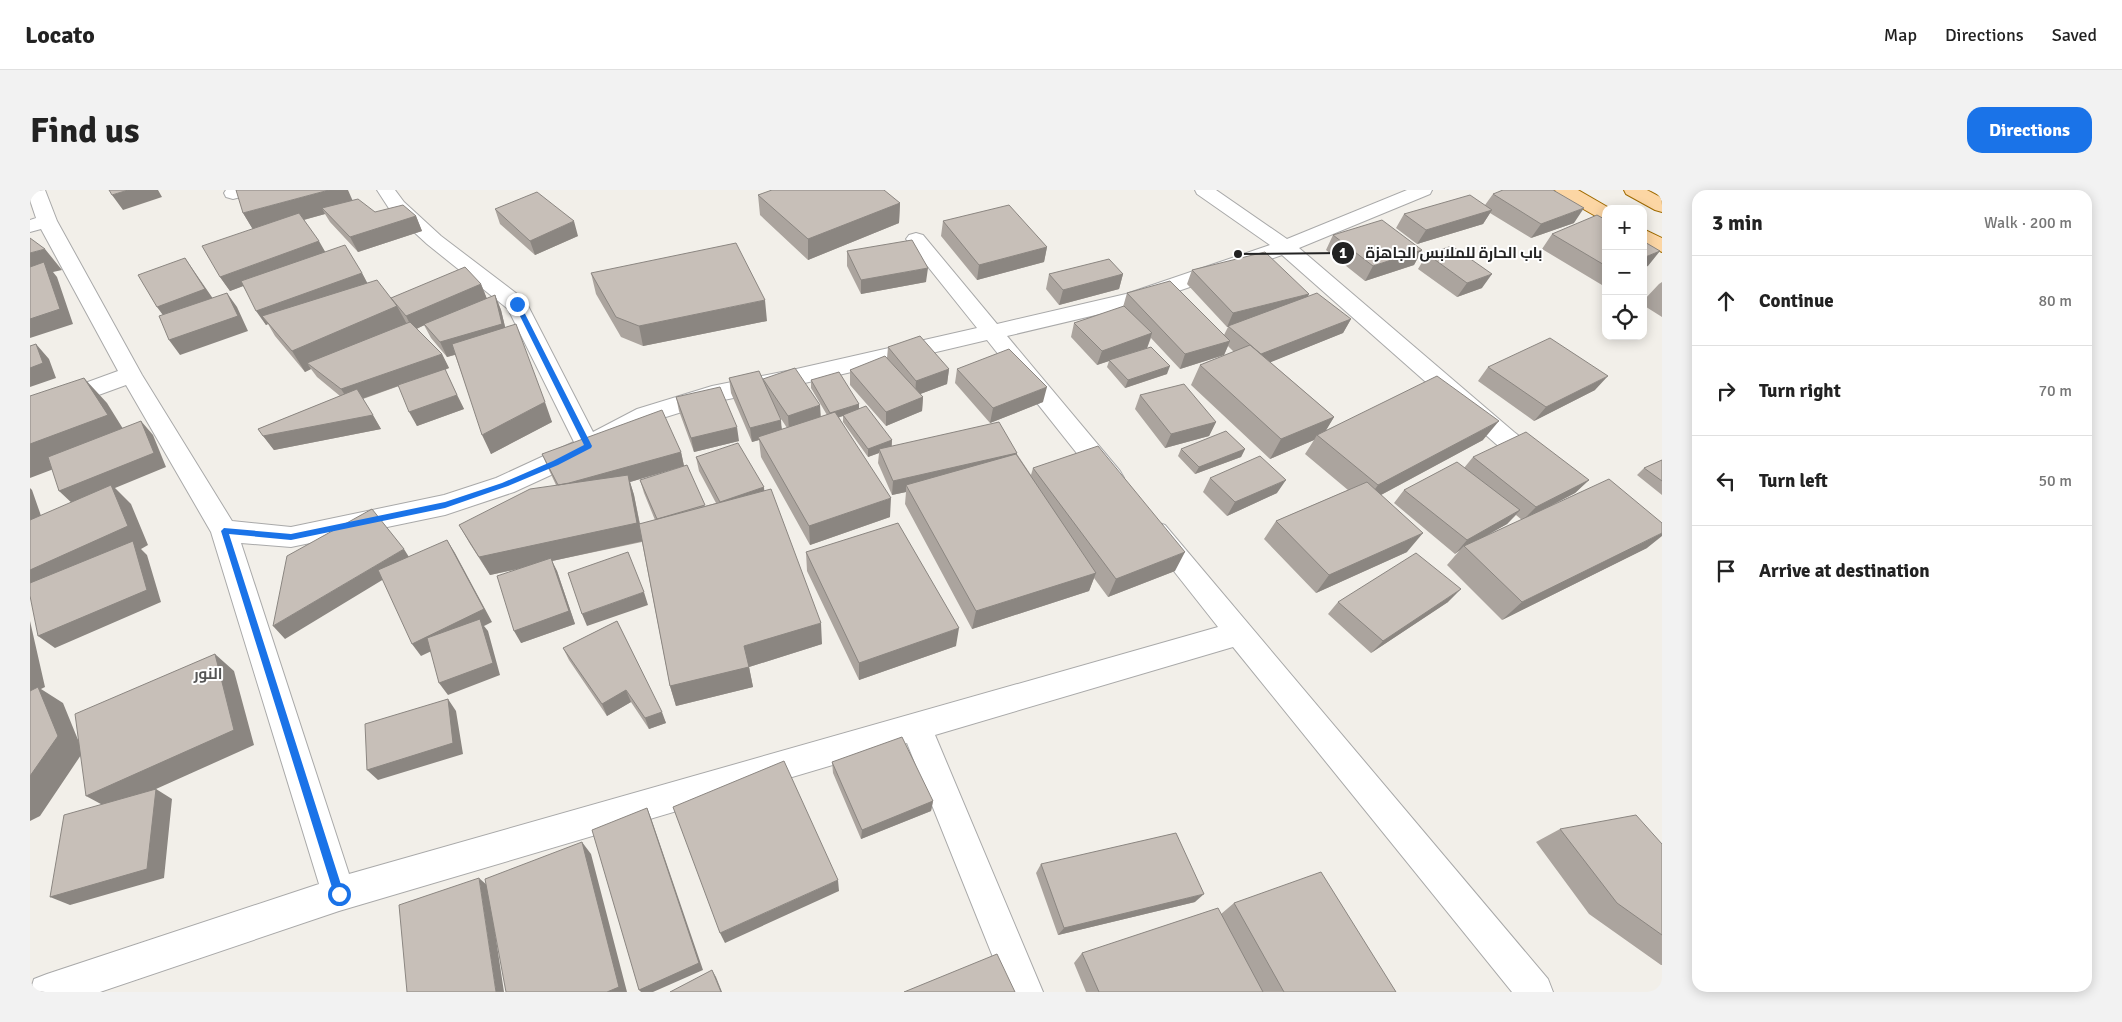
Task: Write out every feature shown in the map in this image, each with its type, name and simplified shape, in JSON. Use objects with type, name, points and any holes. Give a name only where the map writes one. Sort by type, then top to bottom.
[{"type":"main road","points":[[1564,190],[1602,212]]},
{"type":"main road","points":[[1633,190],[1662,206]]},
{"type":"main road","points":[[1647,237],[1662,246]]},
{"type":"street","points":[[36,190],[39,223],[224,531],[339,894]]},
{"type":"street","points":[[386,190],[397,206],[434,240],[517,304],[588,446]]},
{"type":"street","points":[[1204,190],[1286,247],[1505,438],[1553,474]]},
{"type":"street","points":[[224,531],[291,537],[445,505],[505,484],[555,463],[645,415],[712,394],[792,378],[1131,300],[1286,247],[1423,190]]},
{"type":"street","points":[[916,239],[1535,992]]},
{"type":"street","points":[[30,412],[131,376]]},
{"type":"street","points":[[46,992],[339,894],[1239,633]]},
{"type":"street","points":[[916,727],[1025,992]]},
{"type":"building","points":[[109,190],[128,190],[112,195]]},
{"type":"building","points":[[236,190],[329,190],[243,213]]},
{"type":"building","points":[[772,190],[884,190],[900,203],[808,239],[758,195]]},
{"type":"building","points":[[1503,190],[1553,190],[1584,208],[1541,224],[1493,194]]},
{"type":"building","points":[[537,192],[574,221],[530,241],[495,209]]},
{"type":"building","points":[[1470,195],[1492,210],[1426,230],[1404,214]]},
{"type":"building","points":[[358,199],[375,212],[403,205],[416,216],[350,237],[322,208]]},
{"type":"building","points":[[1009,205],[1047,247],[979,265],[943,221]]},
{"type":"building","points":[[299,213],[319,241],[220,277],[202,246]]},
{"type":"building","points":[[1597,215],[1602,218],[1602,264],[1552,234]]},
{"type":"building","points":[[1382,220],[1422,250],[1373,266],[1333,235]]},
{"type":"building","points":[[30,238],[45,249],[30,253]]},
{"type":"building","points":[[912,240],[928,268],[861,280],[847,251]]},
{"type":"building","points":[[736,243],[765,300],[639,326],[616,317],[591,273]]},
{"type":"building","points":[[1647,243],[1660,251],[1647,256]]},
{"type":"building","points":[[345,245],[362,273],[256,311],[241,281]]},
{"type":"building","points":[[1452,246],[1492,274],[1467,283],[1427,254]]},
{"type":"building","points":[[1265,252],[1309,294],[1233,313],[1192,270]]},
{"type":"building","points":[[185,258],[205,289],[157,307],[138,275]]},
{"type":"building","points":[[1109,259],[1123,274],[1063,290],[1049,274]]},
{"type":"building","points":[[44,262],[60,309],[30,319],[30,267]]},
{"type":"building","points":[[465,267],[481,284],[406,316],[391,298]]},
{"type":"building","points":[[377,280],[397,306],[292,351],[262,316]]},
{"type":"building","points":[[1170,281],[1230,341],[1185,354],[1127,293]]},
{"type":"building","points":[[227,293],[238,316],[169,340],[159,316]]},
{"type":"building","points":[[1317,293],[1351,319],[1261,354],[1228,326]]},
{"type":"building","points":[[495,295],[502,324],[440,342],[424,324]]},
{"type":"building","points":[[1124,306],[1152,333],[1102,351],[1074,323]]},
{"type":"building","points":[[410,322],[442,354],[341,389],[307,363]]},
{"type":"building","points":[[516,324],[545,402],[482,435],[452,344]]},
{"type":"building","points":[[920,336],[949,369],[916,381],[888,347]]},
{"type":"building","points":[[1550,338],[1608,376],[1546,407],[1488,367]]},
{"type":"building","points":[[36,344],[43,363],[30,368],[30,346]]},
{"type":"building","points":[[1250,345],[1334,417],[1281,439],[1200,365]]},
{"type":"building","points":[[1151,347],[1170,366],[1128,380],[1109,360]]},
{"type":"building","points":[[1009,349],[1047,387],[993,408],[957,369]]},
{"type":"building","points":[[885,356],[923,397],[886,412],[850,370]]},
{"type":"building","points":[[795,368],[820,405],[788,416],[763,379]]},
{"type":"building","points":[[445,369],[457,395],[409,412],[398,385]]},
{"type":"building","points":[[759,371],[781,420],[750,428],[729,378]]},
{"type":"building","points":[[839,372],[859,404],[830,413],[811,380]]},
{"type":"building","points":[[1437,376],[1499,421],[1378,485],[1317,435]]},
{"type":"building","points":[[84,378],[108,415],[30,444],[30,396]]},
{"type":"building","points":[[1184,384],[1216,422],[1171,434],[1140,395]]},
{"type":"building","points":[[720,387],[737,427],[691,438],[676,397]]},
{"type":"building","points":[[357,389],[373,415],[263,436],[258,429]]},
{"type":"building","points":[[866,406],[892,440],[868,449],[843,415]]},
{"type":"building","points":[[662,410],[681,452],[558,485],[542,454]]},
{"type":"building","points":[[835,412],[891,498],[809,526],[758,437]]},
{"type":"building","points":[[141,421],[154,453],[59,491],[48,457]]},
{"type":"building","points":[[999,422],[1017,453],[893,481],[879,449]]},
{"type":"building","points":[[1226,431],[1245,449],[1199,467],[1181,449]]},
{"type":"building","points":[[1526,432],[1589,480],[1536,507],[1473,457]]},
{"type":"building","points":[[738,443],[764,487],[720,502],[696,457]]},
{"type":"building","points":[[1098,446],[1185,552],[1116,579],[1033,468]]},
{"type":"building","points":[[1016,454],[1096,573],[976,611],[906,485]]},
{"type":"building","points":[[1260,456],[1286,480],[1235,502],[1210,478]]},
{"type":"building","points":[[1662,460],[1662,481],[1644,468]]},
{"type":"building","points":[[1457,462],[1520,510],[1467,540],[1404,490]]},
{"type":"building","points":[[687,465],[705,505],[657,519],[640,480]]},
{"type":"building","points":[[628,475],[637,523],[479,557],[459,525],[530,489]]},
{"type":"building","points":[[1609,479],[1662,523],[1662,533],[1522,602],[1464,546]]},
{"type":"building","points":[[1367,482],[1423,533],[1329,575],[1276,521]]},
{"type":"building","points":[[111,485],[128,526],[30,570],[30,520]]},
{"type":"building","points":[[771,489],[821,623],[744,646],[749,667],[670,686],[639,524]]},
{"type":"building","points":[[372,509],[404,549],[273,626],[287,556]]},
{"type":"building","points":[[898,523],[959,628],[859,663],[806,552]]},
{"type":"building","points":[[447,540],[484,609],[412,644],[378,570]]},
{"type":"building","points":[[133,541],[147,590],[38,636],[30,596],[30,583]]},
{"type":"building","points":[[628,552],[644,592],[582,614],[568,573]]},
{"type":"building","points":[[1416,553],[1461,589],[1383,641],[1338,602]]},
{"type":"building","points":[[551,558],[569,611],[514,631],[497,576]]},
{"type":"building","points":[[480,619],[493,663],[439,683],[427,638]]},
{"type":"building","points":[[617,621],[662,712],[645,718],[626,690],[602,704],[563,648]]},
{"type":"building","points":[[215,654],[234,730],[86,796],[75,714]]},
{"type":"building","points":[[38,687],[58,736],[30,776],[30,691]]},
{"type":"building","points":[[448,699],[453,743],[367,770],[365,724]]},
{"type":"building","points":[[902,737],[933,801],[862,830],[832,762]]},
{"type":"building","points":[[784,761],[838,880],[720,933],[673,807]]},
{"type":"building","points":[[156,789],[147,869],[50,897],[64,815]]},
{"type":"building","points":[[647,808],[699,963],[639,990],[592,830]]},
{"type":"building","points":[[1636,815],[1662,844],[1662,935],[1617,903],[1560,829]]},
{"type":"building","points":[[1176,833],[1204,894],[1064,928],[1041,864]]},
{"type":"building","points":[[582,842],[619,987],[607,992],[506,992],[485,879]]},
{"type":"building","points":[[1321,872],[1396,992],[1284,992],[1234,903]]},
{"type":"building","points":[[479,878],[496,992],[407,992],[399,905]]},
{"type":"building","points":[[1218,908],[1263,992],[1099,992],[1082,953]]},
{"type":"building","points":[[997,954],[1015,992],[904,992]]},
{"type":"building","points":[[712,970],[721,992],[670,992]]},
{"type":"place","name":"باب الحارة للملابس الجاهزة","points":[[1238,254]]},
{"type":"district","name":"النور","points":[[208,674]]},
{"type":"route","points":[[339,894],[224,531],[291,537],[445,505],[505,484],[555,463],[588,446],[517,304]]}]
